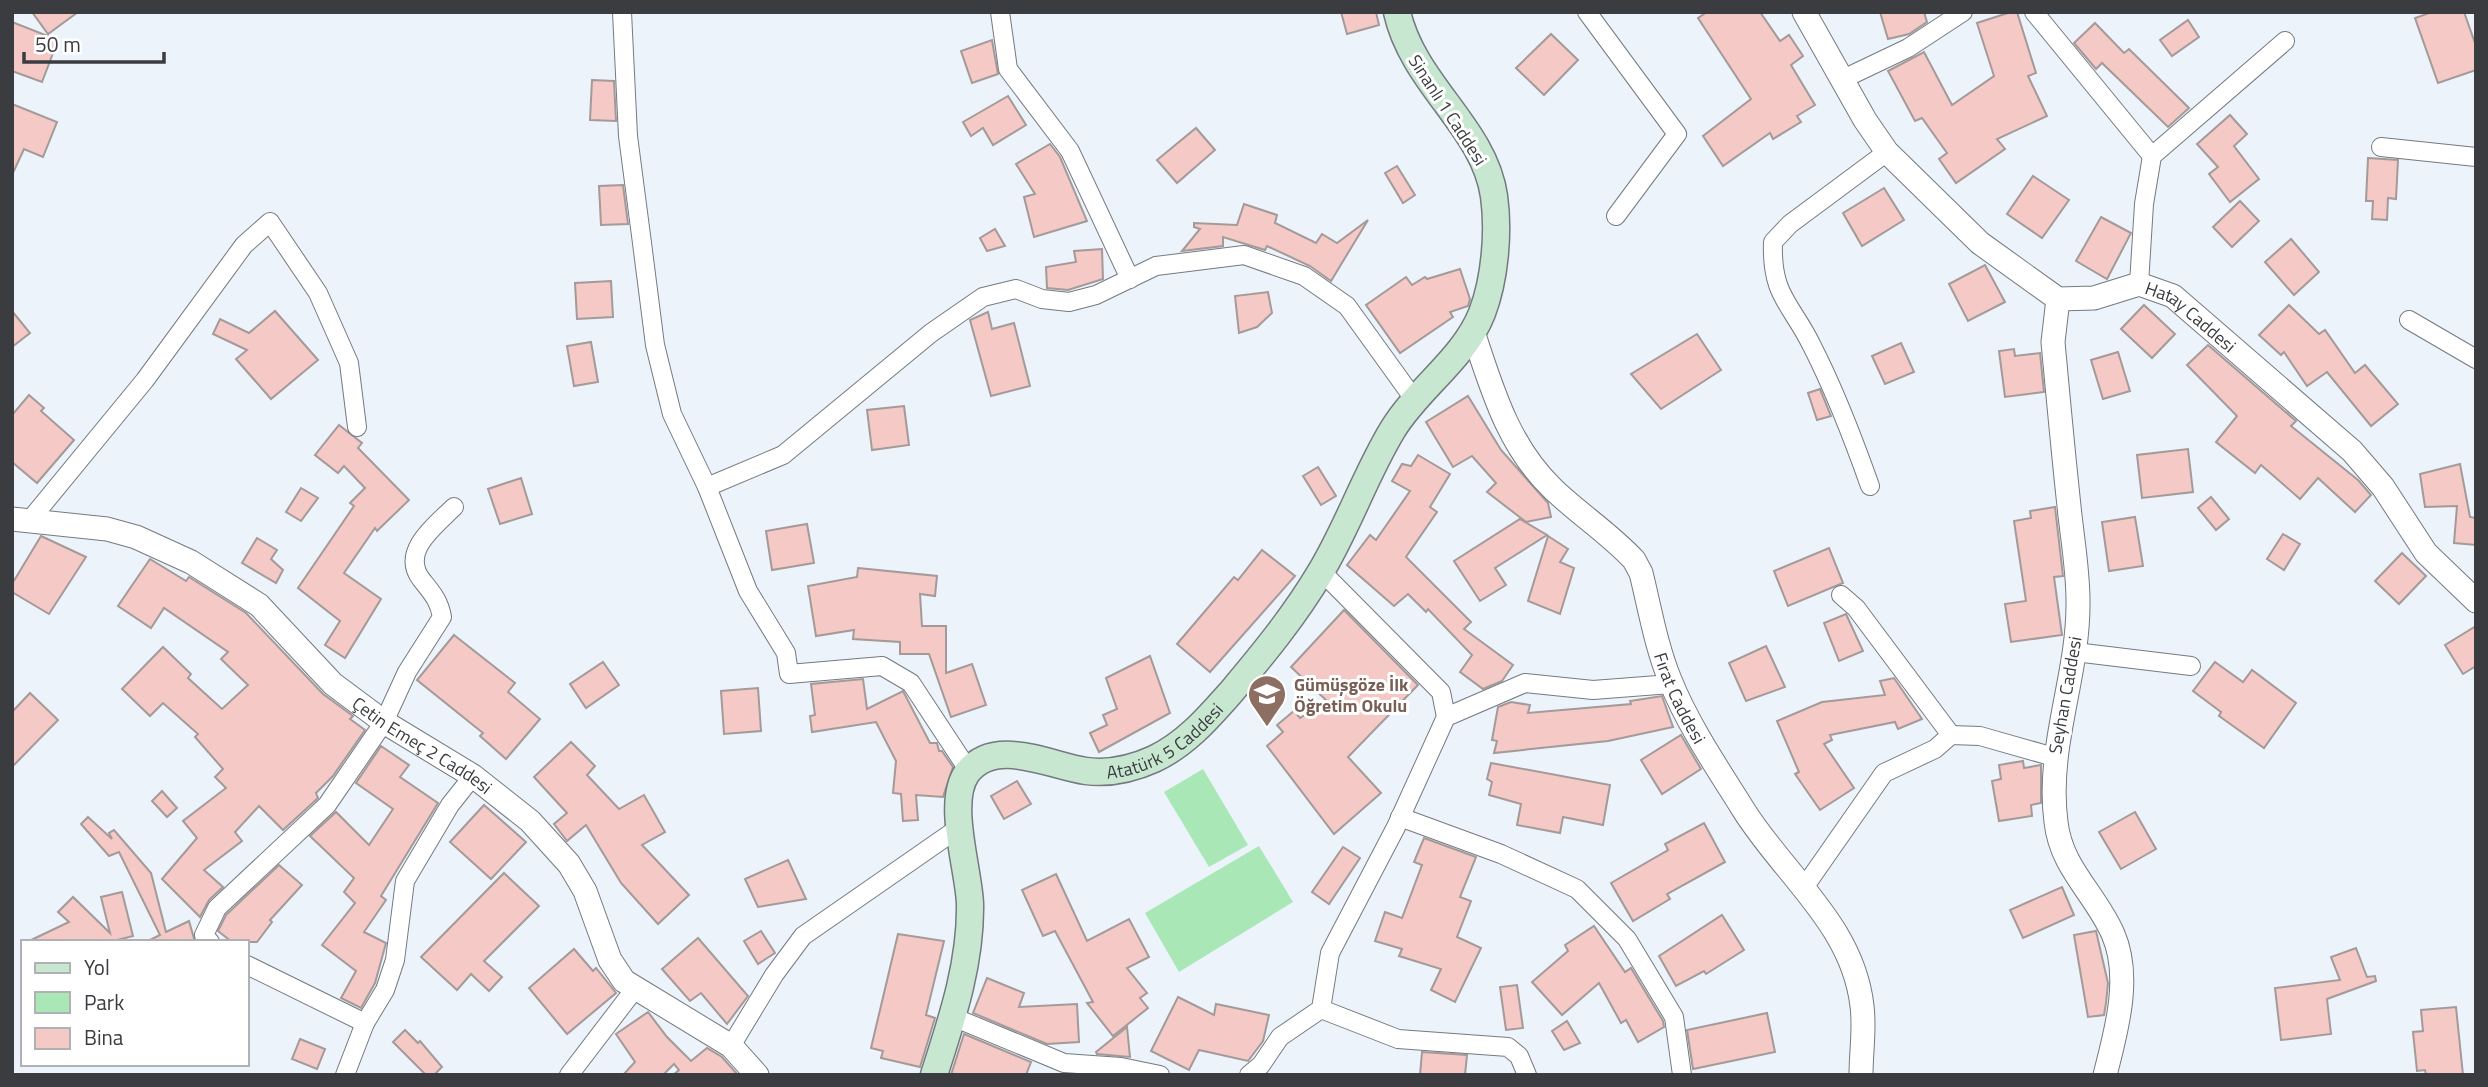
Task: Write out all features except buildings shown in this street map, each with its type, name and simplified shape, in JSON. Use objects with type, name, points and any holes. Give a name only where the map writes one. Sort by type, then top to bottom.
[{"type":"main road","name":"Sinanlı 1 Caddesi","points":[[1396,12],[1411,53],[1469,136],[1489,175],[1494,198],[1492,268],[1483,310],[1473,332]]},
{"type":"main road","name":"Atatürk 5 Caddesi","points":[[969,771],[983,761],[1005,754],[1059,766],[1110,772],[1141,765],[1174,749],[1194,732],[1255,663],[1321,571],[1372,466],[1414,400],[1473,332]]},
{"type":"main road","points":[[934,1075],[963,976],[970,903],[960,827],[959,796],[969,771]]},
{"type":"street","points":[[622,12],[628,136],[655,345],[673,414],[707,488],[748,591],[786,653],[789,674],[882,666],[911,683],[969,771]]},
{"type":"street","points":[[1000,12],[1008,69],[1070,151],[1130,279]]},
{"type":"street","points":[[1587,12],[1676,134],[1616,216]]},
{"type":"street","points":[[1804,12],[1887,152],[1980,243],[2058,299]]},
{"type":"street","points":[[1843,79],[1908,48],[1963,12]]},
{"type":"street","points":[[2034,12],[2152,156]]},
{"type":"street","points":[[2138,284],[2144,204],[2152,156],[2284,41]]},
{"type":"street","points":[[2381,148],[2476,157]]},
{"type":"street","points":[[1870,486],[1848,425],[1811,343],[1782,299],[1772,270],[1773,242],[1790,225],[1887,152]]},
{"type":"street","points":[[21,519],[145,380],[244,245],[270,222],[318,293],[349,363],[357,428]]},
{"type":"street","points":[[707,488],[783,455],[932,333],[983,297],[1016,289],[1042,299],[1069,302],[1096,295],[1156,266],[1244,256],[1304,276],[1347,306],[1414,400]]},
{"type":"street","name":"Hatay Caddesi","points":[[2058,299],[2094,298],[2138,284],[2173,296],[2352,451],[2383,487],[2426,553],[2476,601]]},
{"type":"street","name":"Seyhan Caddesi","points":[[2058,299],[2053,342],[2078,600],[2075,652],[2054,757],[2056,823],[2064,859],[2113,934],[2118,951],[2121,978],[2117,1025],[2105,1075]]},
{"type":"street","points":[[2409,320],[2476,359]]},
{"type":"street","name":"Fırat Caddesi","points":[[1473,332],[1500,412],[1533,468],[1634,560],[1641,573],[1671,684],[1750,820],[1838,933],[1858,981],[1863,1008],[1861,1075]]},
{"type":"street","points":[[208,940],[204,935],[217,908],[327,805],[384,722],[407,672],[442,617],[439,601],[419,576],[414,562],[421,540],[454,507]]},
{"type":"street","name":"Çetin Emeç 2 Caddesi","points":[[21,519],[107,529],[136,537],[191,562],[260,605],[333,684],[384,722],[473,776],[530,821],[569,863],[586,891],[610,960],[634,990],[731,1046],[757,1075]]},
{"type":"street","points":[[1252,1074],[1280,1037],[1321,1009],[1330,953],[1446,717],[1441,692],[1321,571]]},
{"type":"street","points":[[1841,595],[1856,608],[1951,735]]},
{"type":"street","points":[[2075,652],[2191,666]]},
{"type":"street","points":[[1446,717],[1525,683],[1593,691],[1671,684]]},
{"type":"street","points":[[1803,889],[1884,773],[1935,749],[1951,735],[1980,736],[2054,757]]},
{"type":"street","points":[[345,1075],[365,1023],[384,990],[395,960],[405,881],[450,805],[473,776]]},
{"type":"street","points":[[1399,817],[1501,854],[1577,889],[1627,939],[1674,1017],[1682,1075]]},
{"type":"street","points":[[731,1046],[774,975],[803,936],[848,907],[895,869],[960,827]]},
{"type":"street","points":[[248,965],[365,1023]]},
{"type":"street","points":[[569,1075],[634,990]]},
{"type":"street","points":[[1321,1009],[1398,1039],[1508,1047],[1519,1056],[1527,1075]]},
{"type":"street","points":[[953,1017],[1065,1063],[1121,1067],[1160,1075]]},
{"type":"green space","points":[[1203,769],[1248,845],[1209,867],[1164,792]]},
{"type":"green space","points":[[1259,846],[1293,902],[1179,972],[1145,913]]},
{"type":"place","name":"Gümüşgöze İlk Öğretim Okulu","points":[[1267,728]]}]
